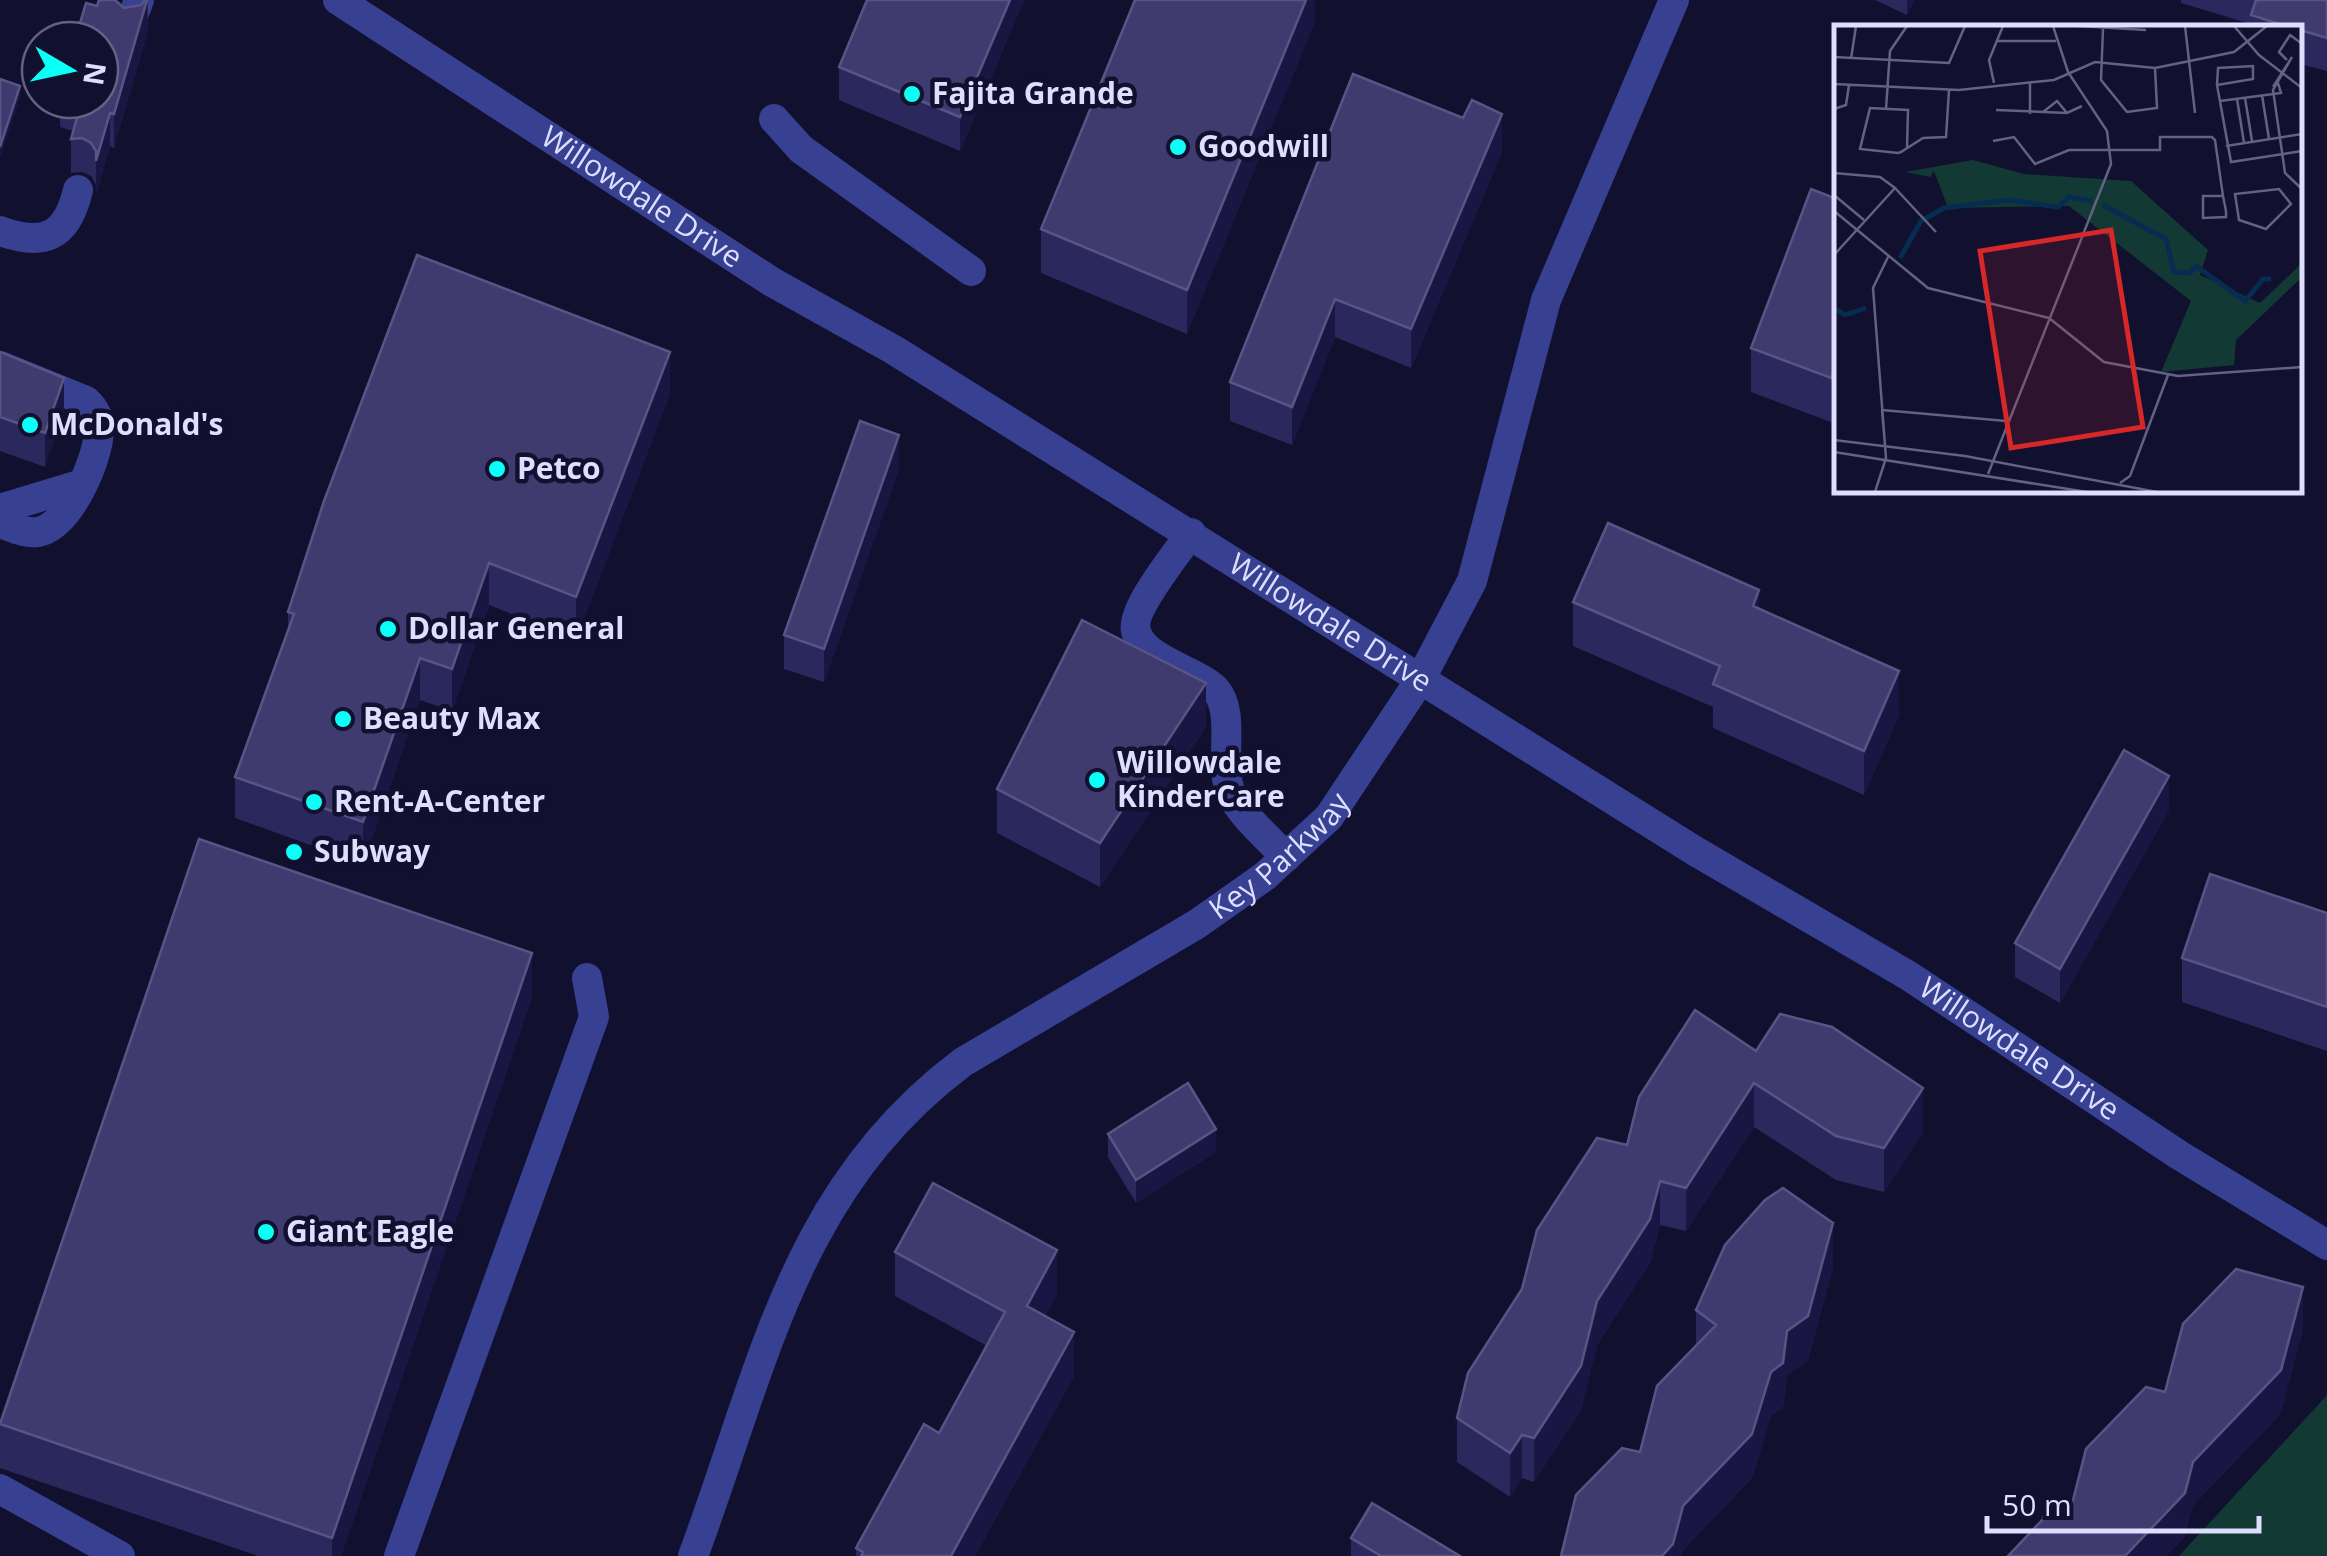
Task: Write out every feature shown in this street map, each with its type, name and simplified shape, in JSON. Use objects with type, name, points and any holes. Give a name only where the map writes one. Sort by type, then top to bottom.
[{"type":"street","name":"Willowdale Drive","points":[[338,0],[772,282],[894,350],[1695,851],[1910,976],[2178,1155],[2327,1245]]},
{"type":"street","name":"Key Parkway","points":[[694,1556],[780,1305],[815,1232],[850,1174],[884,1132],[937,1081],[963,1062],[1197,924],[1265,876],[1329,817],[1420,680],[1472,580],[1546,300],[1674,0]]},
{"type":"street","points":[[774,120],[801,149],[971,271]]},
{"type":"street","points":[[0,231],[22,239],[44,239],[72,216],[78,190]]},
{"type":"street","points":[[0,366],[86,402],[94,408],[100,431],[82,484],[66,514],[48,528],[30,532],[0,524]]},
{"type":"street","points":[[0,509],[82,484]]},
{"type":"street","points":[[1191,533],[1137,613],[1136,631],[1146,648],[1215,690],[1224,707],[1226,780],[1232,797],[1286,857]]},
{"type":"street","points":[[398,1556],[594,1016],[587,978]]},
{"type":"street","points":[[0,1489],[120,1556]]},
{"type":"green space","points":[[2327,1395],[2327,1556],[2179,1556],[2318,1405]]},
{"type":"building","points":[[99,0],[115,0],[124,8],[147,0],[120,93],[120,20],[81,20],[86,3],[97,6]]},
{"type":"building","points":[[867,0],[1010,0],[960,117],[839,67]]},
{"type":"building","name":"Goodwill","points":[[1135,0],[1306,0],[1187,290],[1041,229]]},
{"type":"building","points":[[2256,0],[2327,0],[2327,38],[2302,31],[2302,25],[2283,25],[2251,15]]},
{"type":"building","points":[[1353,74],[1463,118],[1472,100],[1502,114],[1411,329],[1335,299],[1292,407],[1230,382]]},
{"type":"building","points":[[0,79],[20,86],[0,147]]},
{"type":"building","points":[[76,120],[108,120],[96,161],[91,143],[82,138],[71,139]]},
{"type":"building","points":[[1811,189],[1834,198],[1831,378],[1751,348]]},
{"type":"building","points":[[417,255],[670,352],[576,597],[489,563],[452,669],[420,658],[363,822],[235,777],[294,614],[288,612],[324,501]]},
{"type":"building","points":[[0,352],[64,378],[45,433],[0,417]]},
{"type":"building","points":[[860,421],[899,435],[824,649],[784,635]]},
{"type":"building","points":[[1608,523],[1759,590],[1753,606],[1899,671],[1864,751],[1713,684],[1720,666],[1573,602]]},
{"type":"building","name":"Willowdale KinderCare","points":[[1082,620],[1206,683],[1100,843],[997,789]]},
{"type":"building","points":[[2124,750],[2169,776],[2060,969],[2015,943]]},
{"type":"building","name":"Giant Eagle","points":[[199,839],[532,953],[332,1538],[0,1424]]},
{"type":"building","points":[[2210,874],[2327,913],[2327,1007],[2182,958]]},
{"type":"building","points":[[1695,1010],[1756,1051],[1780,1014],[1832,1027],[1923,1088],[1884,1148],[1836,1136],[1754,1083],[1686,1188],[1660,1181],[1650,1219],[1597,1301],[1581,1366],[1534,1438],[1522,1435],[1510,1453],[1457,1418],[1468,1373],[1522,1289],[1537,1230],[1597,1138],[1627,1145],[1639,1097]]},
{"type":"building","points":[[1188,1083],[1216,1129],[1136,1180],[1108,1134]]},
{"type":"building","points":[[933,1183],[1057,1250],[1027,1306],[1074,1332],[951,1556],[861,1556],[863,1552],[856,1548],[924,1424],[939,1433],[1005,1312],[895,1252]]},
{"type":"building","points":[[1783,1188],[1833,1223],[1808,1316],[1787,1331],[1783,1363],[1771,1372],[1752,1434],[1683,1506],[1673,1544],[1662,1556],[1561,1556],[1576,1495],[1622,1448],[1640,1452],[1657,1386],[1716,1325],[1696,1310],[1725,1245],[1765,1200]]},
{"type":"building","points":[[2236,1269],[2303,1287],[2281,1370],[2193,1462],[2185,1493],[2125,1556],[2008,1556],[2043,1519],[2046,1509],[2069,1516],[2086,1449],[2146,1387],[2165,1392],[2183,1324]]},
{"type":"building","points":[[1372,1503],[1460,1556],[1381,1556],[1351,1538]]},
{"type":"place","name":"Fajita Grande","points":[[912,94]]},
{"type":"place","name":"Goodwill","points":[[1178,147]]},
{"type":"place","name":"McDonald's","points":[[30,425]]},
{"type":"place","name":"Petco","points":[[497,469]]},
{"type":"place","name":"Dollar General","points":[[388,629]]},
{"type":"place","name":"Beauty Max","points":[[343,719]]},
{"type":"place","name":"Willowdale KinderCare","points":[[1097,780]]},
{"type":"place","name":"Rent-A-Center","points":[[314,802]]},
{"type":"place","name":"Subway","points":[[294,852]]},
{"type":"place","name":"Giant Eagle","points":[[266,1232]]}]
